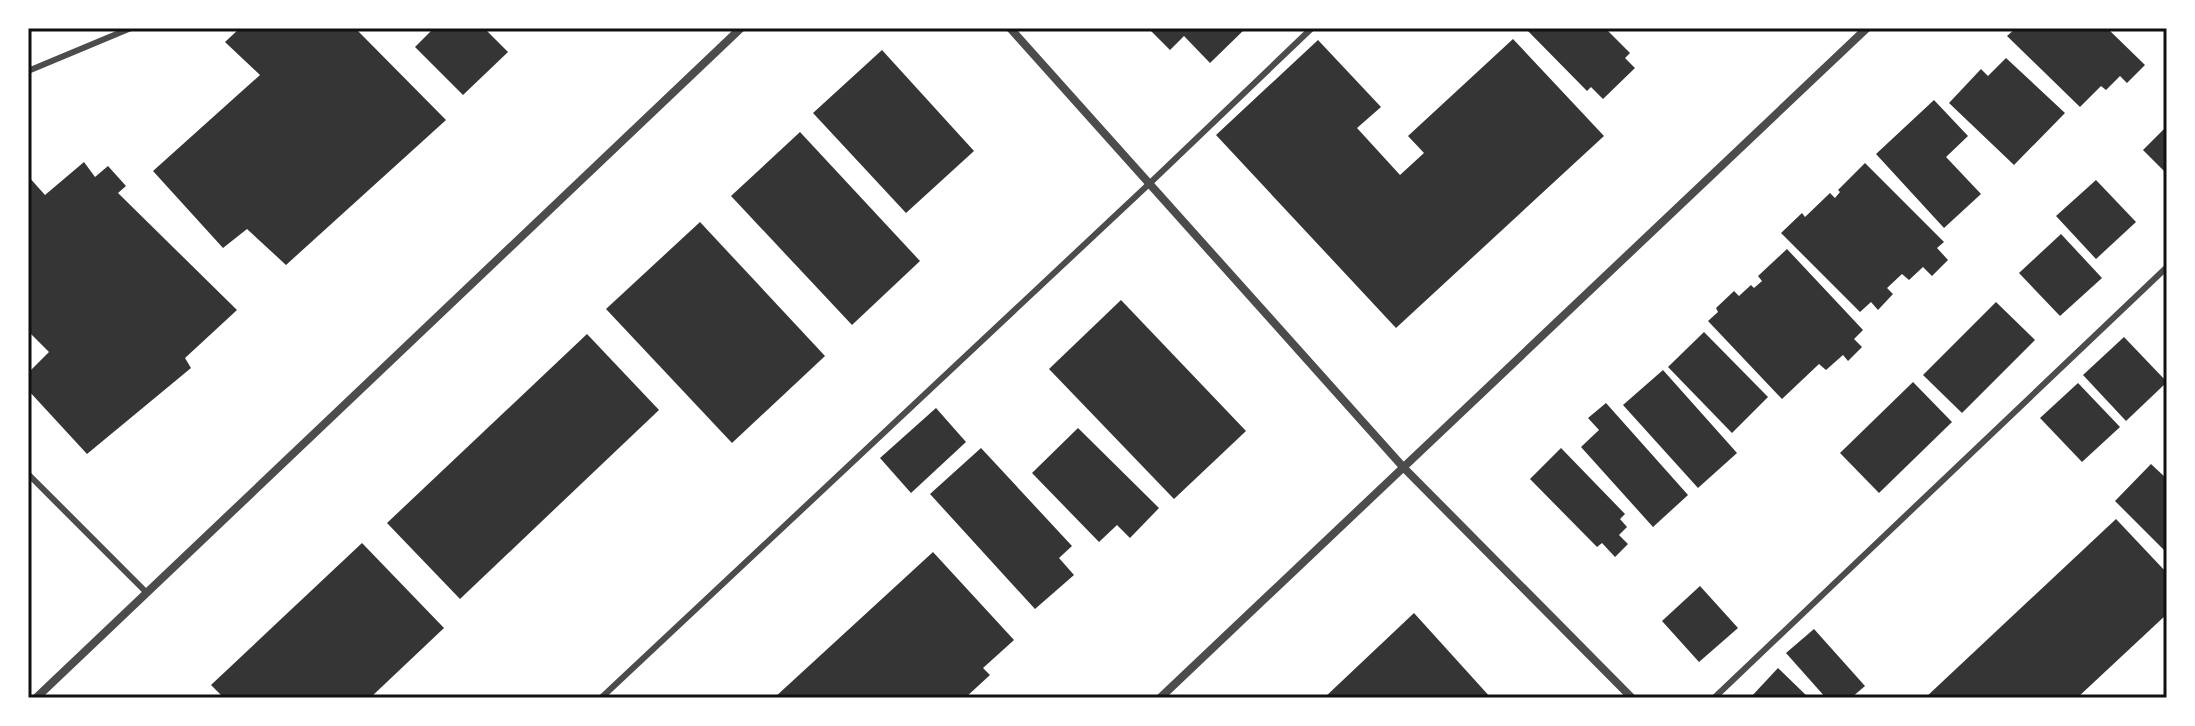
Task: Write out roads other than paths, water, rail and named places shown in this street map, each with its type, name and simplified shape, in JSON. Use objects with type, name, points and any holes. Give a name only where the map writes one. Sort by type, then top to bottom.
[{"type":"street","points":[[36,698],[741,28]]},
{"type":"street","points":[[1010,28],[1404,468],[1632,698]]},
{"type":"street","points":[[1160,698],[1867,28]]},
{"type":"lane","points":[[28,71],[131,28]]},
{"type":"lane","points":[[601,698],[1312,28]]},
{"type":"lane","points":[[1714,698],[2167,267]]},
{"type":"lane","points":[[28,474],[147,593]]}]
